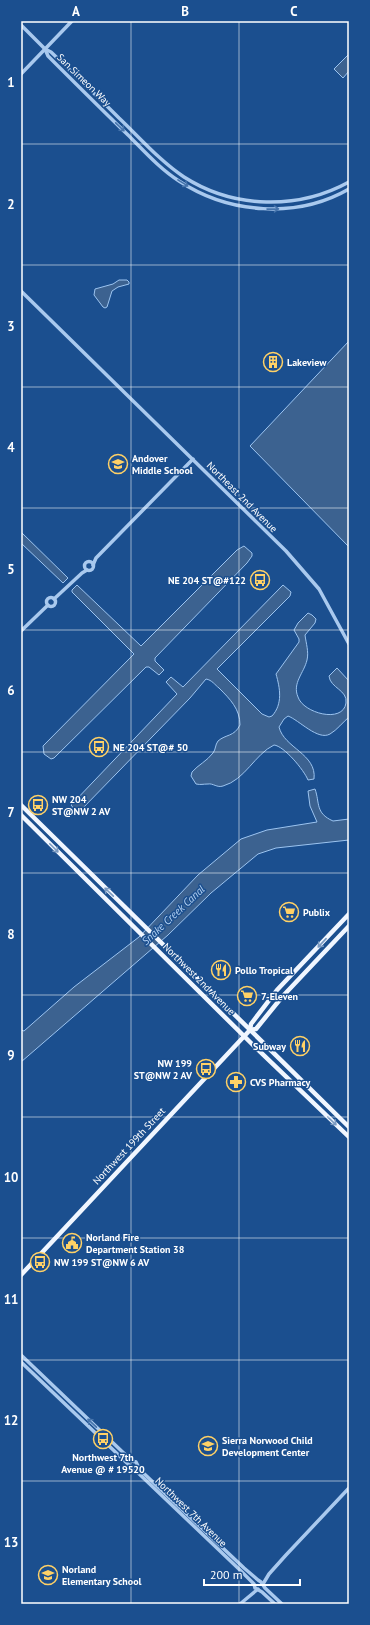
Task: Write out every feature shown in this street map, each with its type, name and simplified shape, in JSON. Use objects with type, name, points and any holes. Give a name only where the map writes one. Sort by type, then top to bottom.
[{"type":"main road","name":"Northwest 2nd Avenue","points":[[21,805],[349,1127]]},
{"type":"main road","name":"Northwest 2nd Avenue","points":[[21,815],[244,1037],[349,1137]]},
{"type":"main road","name":"Northwest 199th Street","points":[[21,1275],[244,1037],[250,1030],[251,1024],[278,990],[349,914]]},
{"type":"main road","name":"Northwest 199th Street","points":[[250,1030],[256,1029],[282,997],[349,926]]},
{"type":"street","points":[[21,74],[72,21]]},
{"type":"street","points":[[21,24],[45,49]]},
{"type":"street","name":"San Simeon Way","points":[[45,49],[51,52],[166,163],[184,177],[213,192],[250,201],[282,202],[317,196],[349,182]]},
{"type":"street","name":"San Simeon Way","points":[[45,49],[48,56],[159,165],[180,182],[208,197],[249,207],[287,208],[326,199],[349,189]]},
{"type":"street","name":"Northeast 2nd Avenue","points":[[21,292],[286,551],[319,589],[349,644]]},
{"type":"street","points":[[86,568],[92,569],[96,558],[193,459]]},
{"type":"street","points":[[21,631],[48,605],[48,599],[54,599],[86,568],[86,562],[96,558]]},
{"type":"street","points":[[89,561],[93,565]]},
{"type":"street","name":"Northwest 7th Avenue","points":[[21,1355],[131,1463],[131,1468],[136,1468],[261,1582],[282,1604]]},
{"type":"street","name":"Northwest 7th Avenue","points":[[21,1362],[131,1463],[137,1463],[136,1468],[258,1589]]},
{"type":"street","points":[[240,1604],[258,1589],[261,1582],[349,1488]]},
{"type":"street","points":[[247,1597],[254,1585],[261,1582]]},
{"type":"street","points":[[258,1589],[275,1604]]},
{"type":"water","points":[[349,54],[349,71],[343,78],[334,69]]},
{"type":"water","points":[[119,280],[127,280],[129,284],[118,287],[112,291],[107,307],[103,307],[94,295],[95,289],[113,284]]},
{"type":"water","points":[[349,341],[349,547],[250,446]]},
{"type":"water","points":[[21,532],[68,578],[63,583],[21,543]]},
{"type":"water","points":[[244,546],[252,553],[252,556],[247,563],[155,658],[155,661],[164,670],[159,675],[149,667],[146,667],[54,758],[51,759],[44,754],[43,746],[134,654],[72,592],[72,590],[77,585],[141,646],[237,550]]},
{"type":"water","points":[[283,585],[291,592],[290,596],[217,669],[262,714],[269,717],[272,716],[278,706],[280,696],[276,674],[299,642],[294,630],[298,623],[308,613],[316,619],[315,623],[305,635],[308,657],[296,687],[298,697],[301,703],[307,708],[323,714],[331,715],[338,713],[343,709],[346,699],[342,692],[330,680],[329,676],[337,668],[349,681],[349,717],[333,732],[325,735],[320,735],[314,732],[288,716],[279,727],[287,740],[306,757],[314,770],[314,779],[308,780],[293,759],[283,749],[274,745],[261,754],[244,773],[231,783],[223,786],[196,784],[191,776],[192,772],[213,753],[218,741],[235,732],[240,725],[240,719],[236,709],[230,700],[210,680],[206,679],[190,698],[81,810],[75,810],[71,805],[177,694],[166,682],[171,677],[183,687]]},
{"type":"water","name":"Snake Creek Canal","points":[[315,789],[319,807],[323,815],[333,821],[349,819],[349,840],[276,848],[258,854],[211,893],[168,935],[21,1062],[21,1030],[24,1031],[74,987],[139,937],[198,875],[241,839],[267,830],[317,822],[310,806],[308,791]]},
{"type":"place","name":"Lakeview","points":[[273,362]]},
{"type":"place","name":"Andover Middle School","points":[[118,464]]},
{"type":"place","name":"NE 204 ST@#122","points":[[260,580]]},
{"type":"place","name":"NE 204 ST@# 50","points":[[99,747]]},
{"type":"place","name":"NW 204 ST@NW 2 AV","points":[[38,805]]},
{"type":"place","name":"Publix","points":[[289,912]]},
{"type":"place","name":"Pollo Tropical","points":[[221,970]]},
{"type":"place","name":"7-Eleven","points":[[247,996]]},
{"type":"place","name":"Subway","points":[[300,1046]]},
{"type":"place","name":"NW 199 ST@NW 2 AV","points":[[206,1069]]},
{"type":"place","name":"CVS Pharmacy","points":[[236,1082]]},
{"type":"place","name":"Norland Fire Department Station 38","points":[[72,1243]]},
{"type":"place","name":"NW 199 ST@NW 6 AV","points":[[40,1262]]},
{"type":"place","name":"Northwest 7th Avenue @ # 19520","points":[[103,1439]]},
{"type":"place","name":"Sierra Norwood Child Development Center","points":[[208,1446]]},
{"type":"place","name":"Norland Elementary School","points":[[48,1575]]}]
